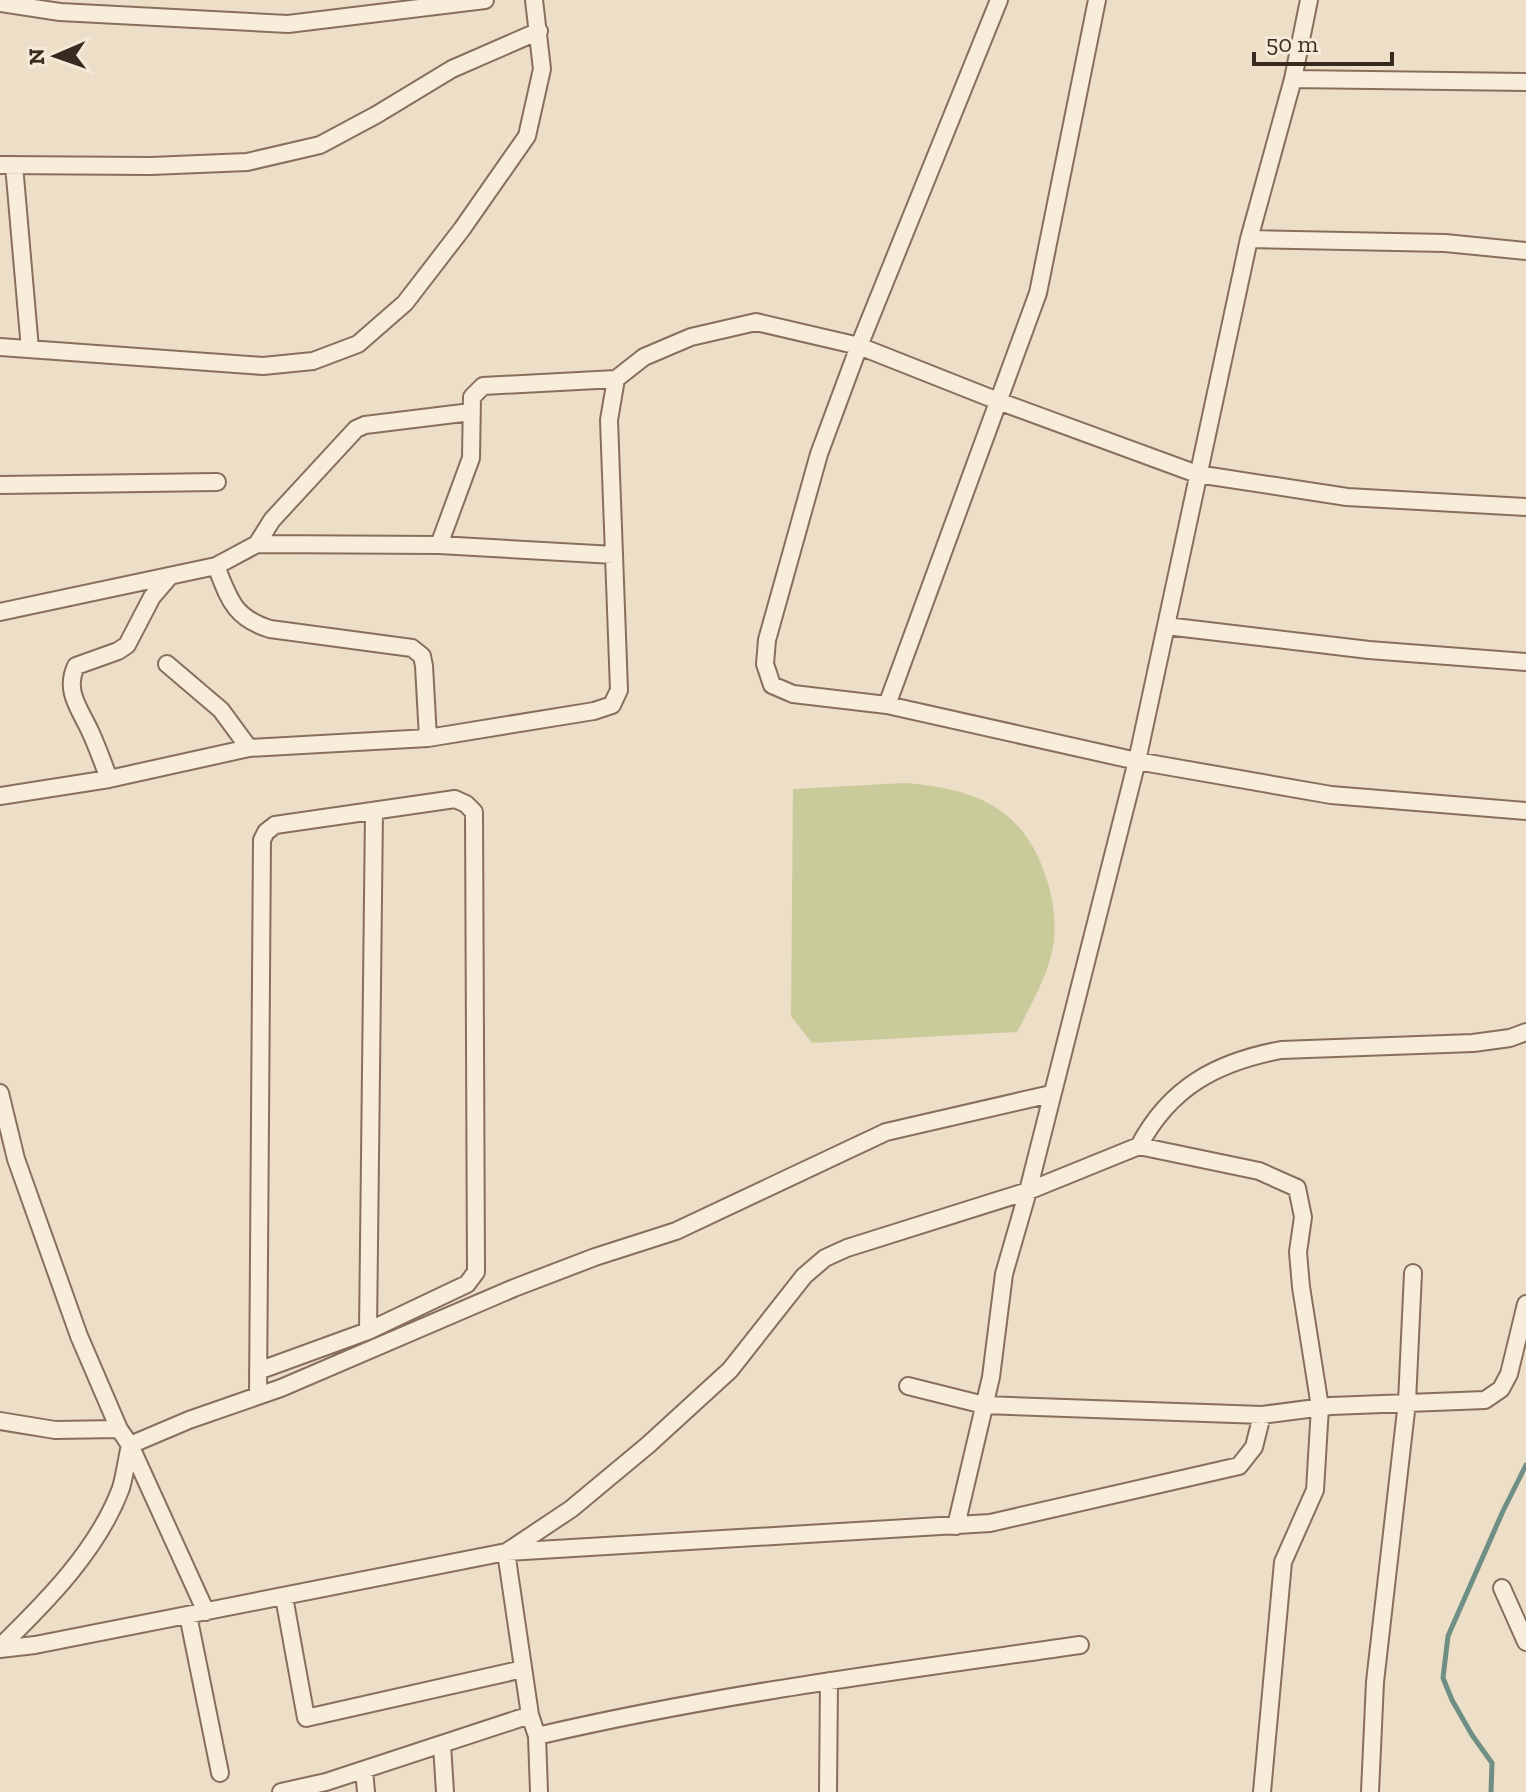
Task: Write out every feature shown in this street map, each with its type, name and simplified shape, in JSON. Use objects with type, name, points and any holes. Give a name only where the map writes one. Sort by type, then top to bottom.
[{"type":"street","points":[[0,3],[60,12],[288,24],[485,0]]},
{"type":"street","points":[[0,347],[263,366],[313,361],[358,344],[405,303],[527,136],[542,69],[534,0]]},
{"type":"street","points":[[999,0],[859,346],[819,454],[767,640],[765,664],[772,685],[793,694],[887,705],[1137,761],[1331,795],[1526,811]]},
{"type":"street","points":[[887,705],[1038,293],[1097,0]]},
{"type":"street","points":[[956,1526],[991,1377],[1004,1274],[1028,1191],[1137,761],[1249,239],[1293,79],[1309,0]]},
{"type":"street","points":[[30,349],[7,165],[151,166],[247,162],[320,145],[452,69],[539,31]]},
{"type":"street","points":[[1293,79],[1526,82]]},
{"type":"street","points":[[1249,239],[1445,243],[1526,251]]},
{"type":"street","points":[[439,545],[471,458],[472,397],[483,386],[616,379],[644,357],[691,337],[756,322],[859,346],[1197,474],[1347,497],[1526,507]]},
{"type":"street","points":[[0,796],[109,779],[249,748],[428,738],[594,711],[612,705],[619,690],[609,420],[616,379]]},
{"type":"street","points":[[257,544],[272,520],[356,429],[365,425],[471,412]]},
{"type":"street","points":[[0,485],[217,482]]},
{"type":"street","points":[[0,612],[216,566],[257,544],[439,545],[614,555]]},
{"type":"street","points":[[216,566],[229,600],[250,623],[270,629],[412,648],[422,656],[428,738]]},
{"type":"street","points":[[109,779],[73,697],[72,676],[76,666],[127,645],[152,597],[170,576]]},
{"type":"street","points":[[1166,626],[1369,650],[1526,662]]},
{"type":"street","points":[[167,664],[221,710],[249,748]]},
{"type":"street","points":[[258,1371],[368,1331],[467,1284],[476,1272],[474,812],[455,799],[275,825],[262,840],[258,1371],[258,1396]]},
{"type":"street","points":[[368,1331],[374,812]]},
{"type":"street","points":[[1139,1146],[1153,1119],[1181,1094],[1216,1067],[1249,1056],[1281,1050],[1473,1043],[1510,1038],[1526,1032]]},
{"type":"street","points":[[0,1093],[21,1174],[79,1336],[119,1429],[130,1445],[206,1612]]},
{"type":"street","points":[[130,1445],[258,1396],[514,1288],[676,1231],[886,1132],[1051,1094]]},
{"type":"street","points":[[506,1552],[571,1509],[648,1445],[730,1370],[804,1276],[825,1258],[847,1248],[1028,1191],[1139,1146],[1259,1171],[1297,1188],[1303,1217],[1298,1252],[1301,1287],[1320,1407],[1315,1490],[1283,1562],[1262,1792]]},
{"type":"street","points":[[1370,1792],[1375,1682],[1407,1402],[1413,1273]]},
{"type":"street","points":[[908,1386],[984,1405],[1262,1415],[1320,1407],[1485,1400],[1501,1389],[1515,1356],[1526,1304]]},
{"type":"street","points":[[0,1648],[35,1645],[506,1552],[990,1523],[1239,1466],[1254,1447],[1262,1415]]},
{"type":"street","points":[[0,1421],[55,1430],[119,1429]]},
{"type":"street","points":[[0,1648],[35,1613],[85,1553],[121,1487],[130,1445]]},
{"type":"street","points":[[506,1552],[530,1715],[537,1736],[539,1792]]},
{"type":"street","points":[[1502,1588],[1526,1642]]},
{"type":"street","points":[[284,1597],[306,1718],[523,1669]]},
{"type":"street","points":[[188,1615],[220,1773]]},
{"type":"street","points":[[537,1736],[636,1713],[829,1681],[1080,1645]]},
{"type":"street","points":[[828,1792],[829,1681]]},
{"type":"street","points":[[281,1792],[327,1787],[364,1770],[530,1715]]},
{"type":"street","points":[[442,1745],[445,1792]]},
{"type":"street","points":[[364,1770],[366,1792]]},
{"type":"green space","points":[[905,783],[954,790],[975,797],[994,806],[1025,835],[1047,880],[1054,917],[1052,953],[1017,1032],[812,1043],[791,1016],[793,789]]},
{"type":"waterway","points":[[1491,1792],[1492,1763],[1472,1735],[1443,1678],[1448,1636],[1526,1465]]}]
